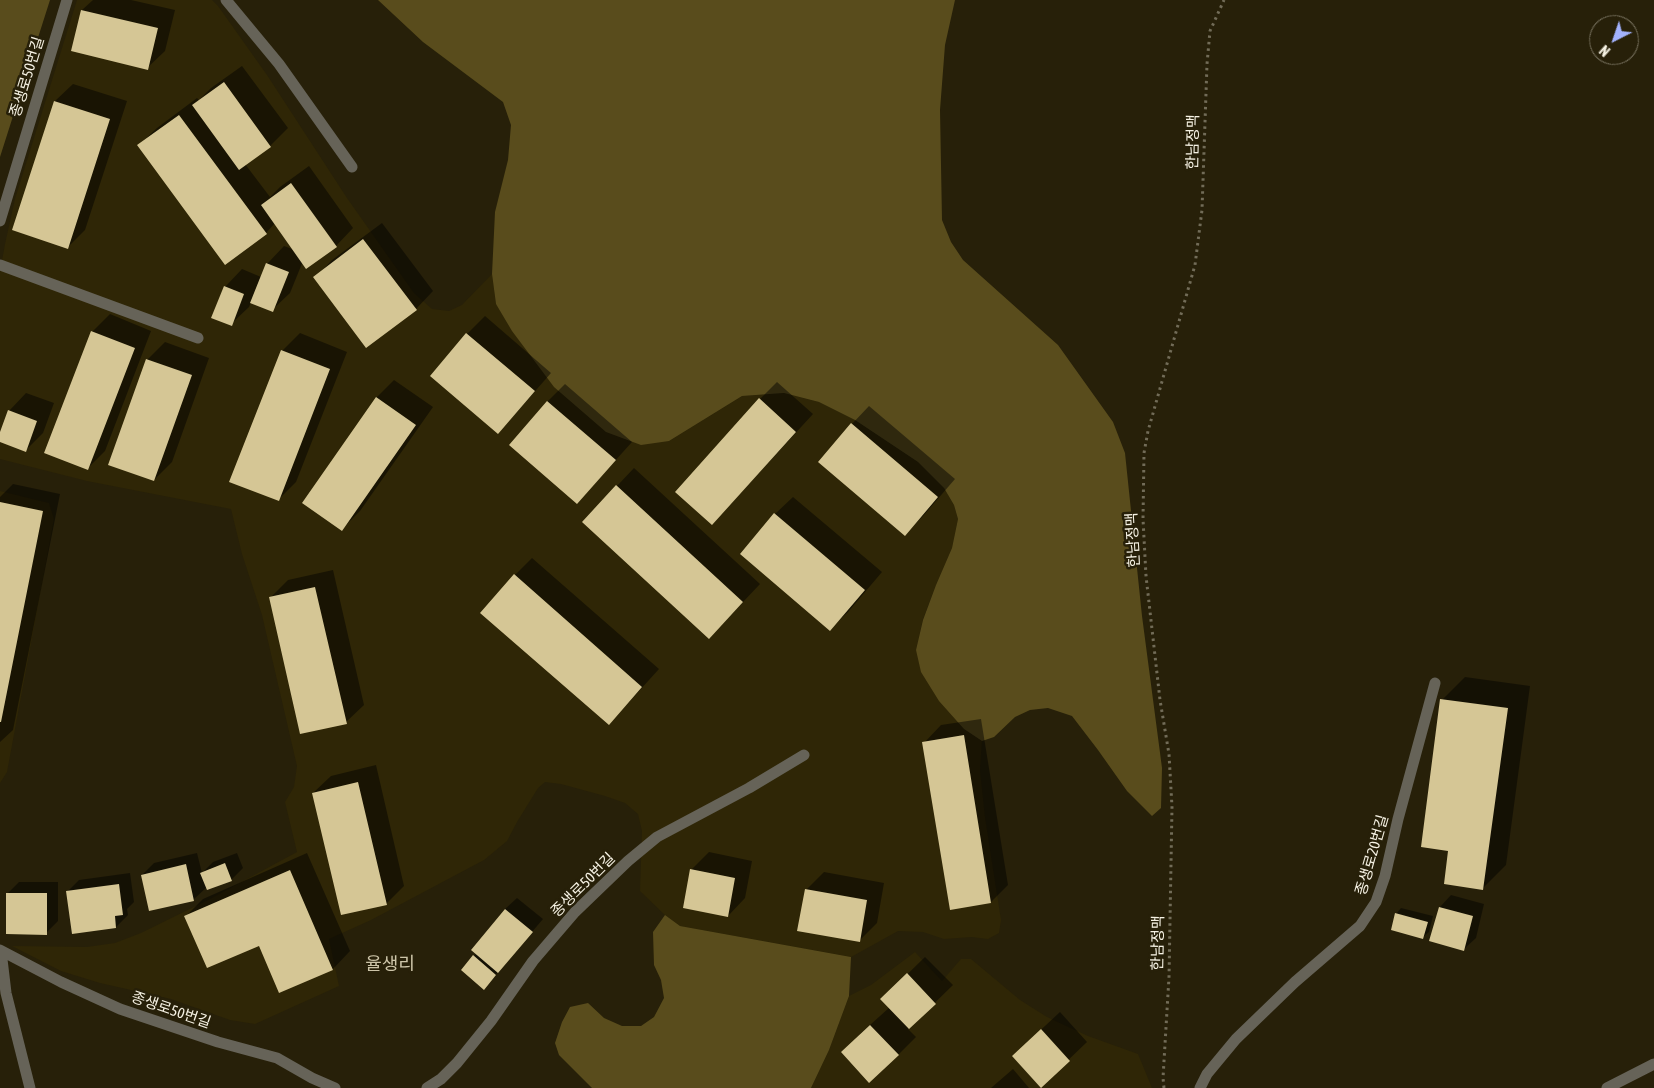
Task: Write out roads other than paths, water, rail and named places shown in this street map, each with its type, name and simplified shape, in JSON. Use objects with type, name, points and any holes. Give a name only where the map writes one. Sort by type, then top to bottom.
[{"type":"lane","name":"종생로50번길","points":[[0,221],[67,0]]},
{"type":"lane","points":[[226,0],[279,64],[352,167]]},
{"type":"lane","points":[[0,265],[198,338]]},
{"type":"lane","name":"종생로20번길","points":[[1200,1088],[1207,1074],[1236,1039],[1295,982],[1360,926],[1376,902],[1385,876],[1398,819],[1435,683]]},
{"type":"lane","name":"종생로50번길","points":[[427,1088],[441,1079],[457,1063],[491,1021],[533,961],[575,912],[628,861],[657,837],[749,788],[804,755]]},
{"type":"lane","name":"종생로50번길","points":[[0,951],[120,1009],[218,1042],[277,1058],[312,1078],[335,1088]]},
{"type":"lane","points":[[0,951],[6,993],[30,1088]]},
{"type":"lane","points":[[1607,1088],[1654,1064]]},
{"type":"district","name":"율생리","points":[[390,964]]}]
